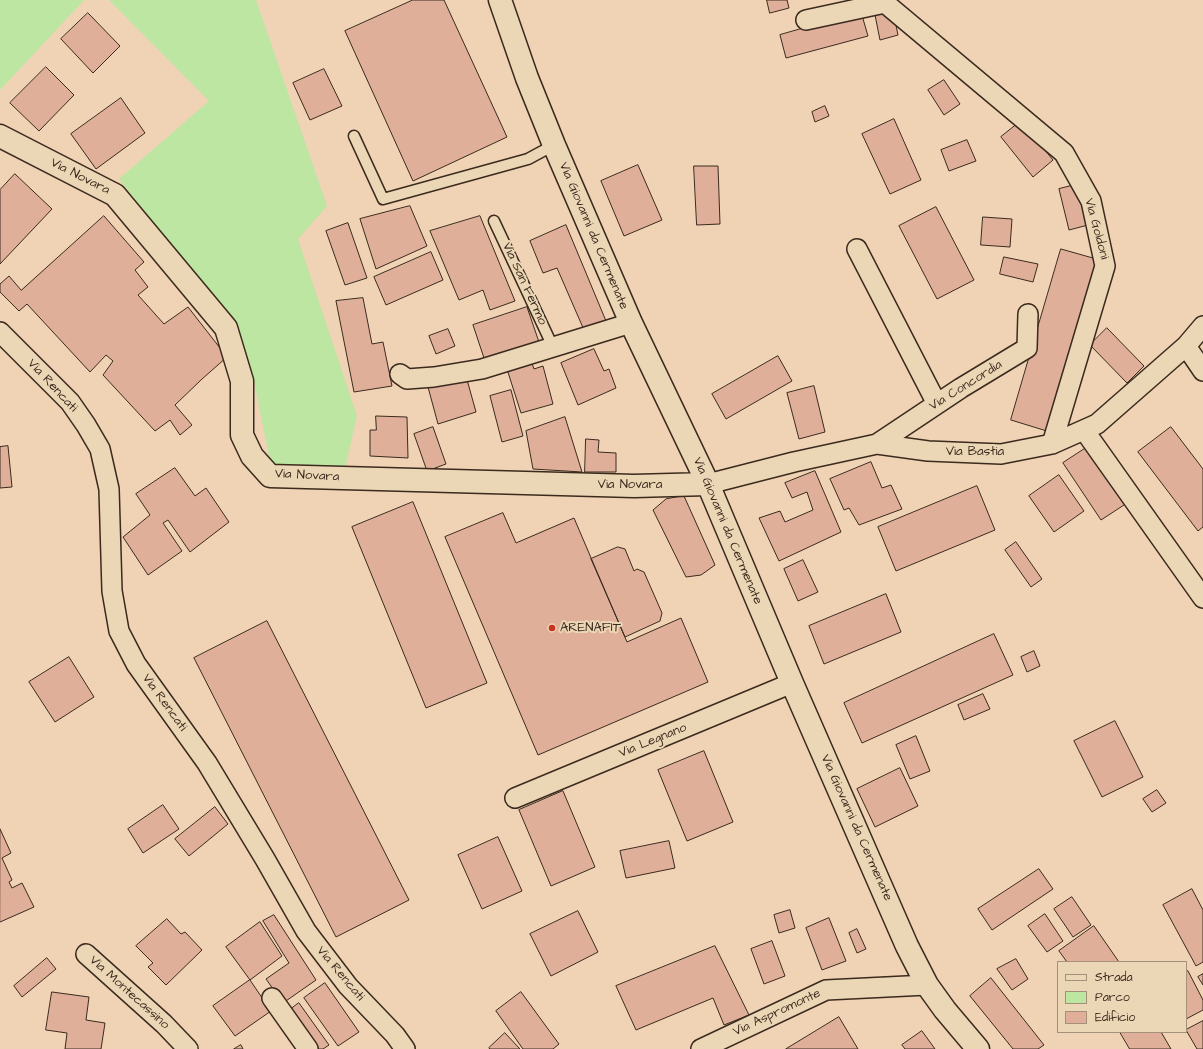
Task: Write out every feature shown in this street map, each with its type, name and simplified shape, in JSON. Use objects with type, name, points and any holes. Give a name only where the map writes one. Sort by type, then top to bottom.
[{"type":"main road","name":"Via Giovanni da Cermenate","points":[[500,0],[527,78],[554,145],[631,323],[708,484],[792,683],[907,946],[927,985],[945,1010],[978,1049]]},
{"type":"main road","name":"Via Novara","points":[[0,136],[115,195],[226,328],[242,381],[242,435],[252,456],[270,476],[634,486],[708,484]]},
{"type":"street","points":[[806,20],[885,2]]},
{"type":"street","name":"Via Goldoni","points":[[885,2],[1064,153],[1091,201],[1105,266],[1052,444]]},
{"type":"street","points":[[857,248],[937,404]]},
{"type":"street","name":"Via Concordia","points":[[877,444],[961,388],[1027,348],[1028,314]]},
{"type":"street","points":[[400,374],[406,379],[434,377],[482,369],[631,323]]},
{"type":"street","name":"Via Bastia","points":[[708,484],[794,462],[877,444],[928,451],[1001,454],[1052,444],[1097,424],[1186,346],[1203,326]]},
{"type":"street","name":"Via Rencati","points":[[0,332],[70,402],[100,449],[109,489],[112,590],[119,631],[136,664],[207,763],[265,859],[306,932],[348,986],[395,1035],[405,1049]]},
{"type":"street","points":[[1186,346],[1203,371]]},
{"type":"street","points":[[1084,430],[1203,598]]},
{"type":"street","name":"Via Legnano","points":[[514,798],[792,683]]},
{"type":"street","name":"Via Montecassino","points":[[86,954],[164,1024],[188,1049]]},
{"type":"street","name":"Via Aspromonte","points":[[701,1049],[826,990],[927,985]]},
{"type":"street","points":[[272,998],[308,1049]]},
{"type":"lane","points":[[354,136],[383,199],[528,159],[554,145]]},
{"type":"lane","name":"Via San Fermo","points":[[494,221],[553,347]]},
{"type":"green space","points":[[0,0],[84,0],[0,90]]},
{"type":"green space","points":[[109,0],[256,0],[327,206],[298,239],[357,416],[345,468],[271,466],[251,367],[224,313],[119,179],[209,101]]},
{"type":"building","points":[[413,0],[444,0],[507,137],[413,181],[345,31]]},
{"type":"building","points":[[767,0],[787,0],[789,8],[770,13]]},
{"type":"building","points":[[893,11],[898,35],[880,40],[875,15]]},
{"type":"building","points":[[861,12],[868,36],[786,58],[780,35]]},
{"type":"building","points":[[88,13],[120,46],[93,73],[61,39]]},
{"type":"building","points":[[46,67],[74,95],[39,131],[10,103]]},
{"type":"building","points":[[324,69],[342,106],[310,120],[293,83]]},
{"type":"building","points":[[944,80],[960,104],[944,115],[928,90]]},
{"type":"building","points":[[121,98],[145,133],[96,169],[71,134]]},
{"type":"building","points":[[825,106],[829,116],[815,122],[812,112]]},
{"type":"building","points":[[894,119],[921,180],[890,194],[862,134]]},
{"type":"building","points":[[1021,121],[1053,160],[1033,177],[1001,137]]},
{"type":"building","points":[[967,140],[976,161],[949,171],[941,150]]},
{"type":"building","points":[[638,165],[662,220],[624,236],[601,181]]},
{"type":"building","points":[[694,166],[718,166],[720,224],[697,225]]},
{"type":"building","points":[[15,174],[52,209],[0,264],[0,190]]},
{"type":"building","points":[[1079,184],[1088,225],[1069,230],[1059,189]]},
{"type":"building","points":[[410,206],[427,246],[376,269],[360,219]]},
{"type":"building","points":[[936,207],[974,280],[937,299],[899,226]]},
{"type":"building","points":[[104,216],[144,262],[135,270],[148,287],[138,295],[164,324],[188,307],[227,357],[175,405],[192,425],[180,435],[170,420],[155,431],[103,375],[113,361],[106,355],[90,372],[27,304],[19,311],[0,292],[0,284],[9,276],[21,290]]},
{"type":"building","points":[[480,216],[515,301],[490,310],[483,290],[459,300],[430,231]]},
{"type":"building","points":[[983,217],[1012,219],[1010,247],[981,245]]},
{"type":"building","points":[[348,223],[367,278],[345,285],[326,231]]},
{"type":"building","points":[[566,225],[606,321],[584,330],[557,268],[543,273],[530,241]]},
{"type":"building","points":[[1061,249],[1100,260],[1050,432],[1011,420]]},
{"type":"building","points":[[431,252],[443,280],[386,305],[374,277]]},
{"type":"building","points":[[1004,257],[1038,264],[1033,282],[1000,274]]},
{"type":"building","points":[[363,298],[372,344],[383,342],[392,386],[354,392],[336,301]]},
{"type":"building","points":[[527,307],[540,345],[486,364],[473,325]]},
{"type":"building","points":[[1107,328],[1144,366],[1127,383],[1090,345]]},
{"type":"building","points":[[448,329],[455,346],[436,354],[429,336]]},
{"type":"building","points":[[594,349],[604,371],[609,369],[616,388],[578,405],[561,363]]},
{"type":"building","points":[[778,356],[792,381],[726,419],[712,394]]},
{"type":"building","points":[[530,358],[534,369],[543,366],[553,404],[521,413],[506,366]]},
{"type":"building","points":[[466,376],[476,412],[438,424],[428,387]]},
{"type":"building","points":[[814,386],[825,432],[799,439],[787,393]]},
{"type":"building","points":[[511,390],[523,436],[502,442],[490,396]]},
{"type":"building","points":[[376,416],[407,417],[408,458],[370,456],[370,430],[376,430]]},
{"type":"building","points":[[565,417],[582,472],[533,469],[526,431]]},
{"type":"building","points":[[433,427],[446,464],[427,471],[414,434]]},
{"type":"building","points":[[1171,427],[1203,469],[1203,527],[1198,531],[1138,452]]},
{"type":"building","points":[[586,439],[599,440],[598,452],[616,453],[616,472],[585,472]]},
{"type":"building","points":[[8,446],[12,487],[0,488],[0,447]]},
{"type":"building","points":[[1089,446],[1127,503],[1101,520],[1063,463]]},
{"type":"building","points":[[871,462],[882,488],[891,485],[902,509],[859,525],[849,508],[844,510],[830,479]]},
{"type":"building","points":[[175,468],[195,496],[206,488],[229,522],[190,552],[168,520],[163,523],[182,551],[148,575],[123,537],[150,515],[136,494]]},
{"type":"building","points":[[815,471],[841,532],[779,561],[759,518],[780,511],[785,522],[813,510],[807,492],[792,498],[785,483]]},
{"type":"building","points":[[1059,475],[1084,511],[1054,532],[1029,496]]},
{"type":"building","points":[[977,486],[995,530],[896,571],[878,527]]},
{"type":"building","points":[[684,496],[715,565],[701,575],[686,577],[653,510],[666,499]]},
{"type":"building","points":[[413,502],[487,683],[426,708],[352,527]]},
{"type":"building","name":"ARENAFIT","points":[[503,513],[516,543],[574,518],[627,642],[681,618],[708,682],[538,755],[445,537]]},
{"type":"building","points":[[1016,542],[1042,579],[1031,587],[1005,550]]},
{"type":"building","points":[[618,547],[625,549],[634,571],[637,569],[644,572],[662,613],[660,621],[625,637],[591,559]]},
{"type":"building","points":[[803,560],[818,592],[798,601],[784,569]]},
{"type":"building","points":[[886,594],[901,632],[824,664],[809,626]]},
{"type":"building","points":[[267,621],[409,900],[336,937],[194,658]]},
{"type":"building","points":[[994,634],[1013,675],[862,743],[844,703]]},
{"type":"building","points":[[1034,651],[1040,666],[1027,672],[1021,657]]},
{"type":"building","points":[[69,657],[94,697],[55,722],[29,682]]},
{"type":"building","points":[[983,694],[990,709],[964,720],[958,705]]},
{"type":"building","points":[[1115,721],[1143,777],[1102,797],[1074,741]]},
{"type":"building","points":[[916,736],[930,771],[910,779],[896,745]]},
{"type":"building","points":[[704,751],[733,822],[687,841],[658,770]]},
{"type":"building","points":[[900,768],[918,806],[875,827],[857,789]]},
{"type":"building","points":[[1157,790],[1166,803],[1152,812],[1143,799]]},
{"type":"building","points":[[563,791],[595,867],[551,886],[519,810]]},
{"type":"building","points":[[163,805],[179,829],[143,853],[128,829]]},
{"type":"building","points":[[215,807],[228,824],[189,856],[175,839]]},
{"type":"building","points":[[0,829],[11,853],[2,858],[12,880],[9,882],[12,888],[22,883],[34,907],[0,922]]},
{"type":"building","points":[[498,837],[522,891],[482,909],[458,855]]},
{"type":"building","points":[[669,841],[675,868],[626,878],[620,851]]},
{"type":"building","points":[[1039,869],[1053,889],[992,930],[978,909]]},
{"type":"building","points":[[1192,889],[1203,910],[1203,962],[1196,966],[1163,905]]},
{"type":"building","points":[[1072,897],[1091,925],[1073,937],[1054,909]]},
{"type":"building","points":[[790,910],[795,928],[779,933],[774,915]]},
{"type":"building","points":[[578,911],[598,952],[551,976],[530,934]]},
{"type":"building","points":[[1045,914],[1063,941],[1047,952],[1028,926]]},
{"type":"building","points":[[274,915],[316,980],[283,1003],[266,979],[289,963],[263,921]]},
{"type":"building","points":[[829,918],[846,961],[822,970],[806,928]]},
{"type":"building","points":[[167,919],[181,934],[185,932],[202,950],[166,985],[148,967],[153,963],[136,946]]},
{"type":"building","points":[[260,922],[282,956],[250,980],[226,947]]},
{"type":"building","points":[[1094,926],[1118,961],[1066,961],[1059,951]]},
{"type":"building","points":[[857,929],[866,949],[857,953],[849,933]]},
{"type":"building","points":[[772,941],[785,976],[764,984],[751,949]]},
{"type":"building","points":[[715,946],[749,1015],[724,1025],[713,998],[636,1030],[616,986]]},
{"type":"building","points":[[47,958],[56,969],[22,997],[14,986]]},
{"type":"building","points":[[1016,959],[1028,979],[1012,990],[997,969]]},
{"type":"building","points":[[1187,972],[1203,1000],[1203,1010],[1187,1018]]},
{"type":"building","points":[[1203,974],[1203,985],[1198,977]]},
{"type":"building","points":[[991,978],[1044,1045],[1038,1049],[1013,1049],[970,996]]},
{"type":"building","points":[[250,980],[271,1011],[235,1036],[213,1006]]},
{"type":"building","points":[[325,983],[359,1032],[338,1046],[304,998]]},
{"type":"building","points":[[52,992],[89,997],[86,1020],[105,1023],[101,1049],[65,1049],[67,1033],[46,1030]]},
{"type":"building","points":[[521,992],[559,1044],[553,1049],[523,1049],[496,1011]]},
{"type":"building","points":[[299,1003],[329,1045],[323,1049],[313,1049],[287,1012]]},
{"type":"building","points":[[839,1017],[858,1049],[786,1049]]},
{"type":"building","points":[[1203,1021],[1203,1049],[1197,1049],[1187,1029]]},
{"type":"building","points":[[922,1031],[935,1049],[905,1049],[902,1045]]},
{"type":"building","points":[[505,1033],[520,1049],[489,1048]]},
{"type":"building","points":[[1121,1033],[1162,1033],[1171,1049],[1130,1049]]},
{"type":"building","points":[[241,1045],[243,1049],[234,1049]]},
{"type":"place","name":"ARENAFIT","points":[[552,628]]}]
